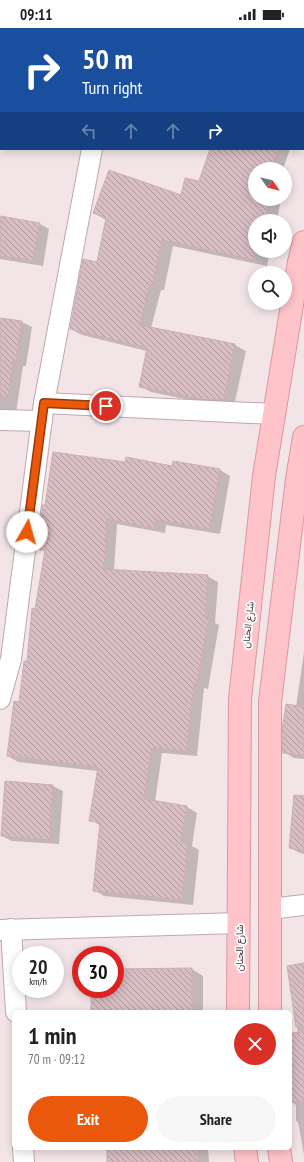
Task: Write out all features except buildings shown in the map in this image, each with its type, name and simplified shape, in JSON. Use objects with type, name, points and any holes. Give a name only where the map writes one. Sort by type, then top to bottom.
[{"type":"main road","name":"شارع الحنان","points":[[238,1010],[240,699],[264,476],[298,262],[304,242]]},
{"type":"main road","points":[[270,1010],[270,702],[296,487],[304,437]]},
{"type":"main road","points":[[245,1150],[246,1162]]},
{"type":"main road","points":[[279,1150],[281,1162]]},
{"type":"street","points":[[0,699],[11,659],[43,412],[92,150]]},
{"type":"street","points":[[0,420],[43,412],[274,414]]},
{"type":"street","points":[[270,909],[304,905]]},
{"type":"street","points":[[16,1010],[5,929],[239,923]]},
{"type":"street","points":[[24,1150],[24,1162]]},
{"type":"route","points":[[27,532],[44,403],[106,406]]}]
